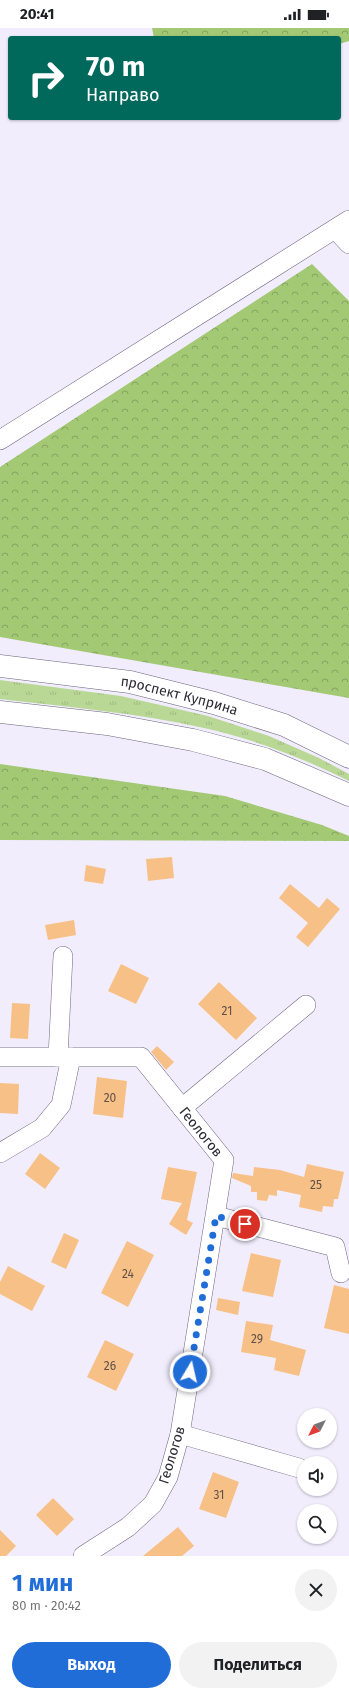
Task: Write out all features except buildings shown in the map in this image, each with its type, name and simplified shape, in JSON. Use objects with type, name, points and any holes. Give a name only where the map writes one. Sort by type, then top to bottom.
[{"type":"main road","name":"проспект Куприна","points":[[0,666],[130,682],[214,703],[284,725],[349,757]]},
{"type":"main road","points":[[0,712],[107,724],[193,740],[265,759],[349,795]]},
{"type":"street","points":[[0,440],[342,225],[349,244]]},
{"type":"street","points":[[0,1153],[42,1128],[61,1105],[65,1057],[63,956]]},
{"type":"street","points":[[182,1108],[306,1005]]},
{"type":"street","name":"Геологов","points":[[0,1057],[141,1057],[224,1160],[180,1434],[168,1477],[153,1504],[128,1527],[84,1556]]},
{"type":"street","points":[[216,1216],[334,1248],[341,1273]]},
{"type":"street","points":[[180,1434],[297,1467]]},
{"type":"green space","points":[[152,28],[349,28],[349,41],[341,43],[341,36],[154,36]]},
{"type":"green space","points":[[312,264],[349,301],[349,698],[0,637],[0,467]]},
{"type":"green space","points":[[0,680],[121,696],[208,716],[269,736],[319,758],[349,774],[349,781],[278,750],[223,732],[128,714],[0,699]]},
{"type":"green space","points":[[0,764],[225,796],[322,825],[349,836],[349,841],[0,840]]},
{"type":"route","points":[[190,1372],[216,1216],[245,1224]]}]
